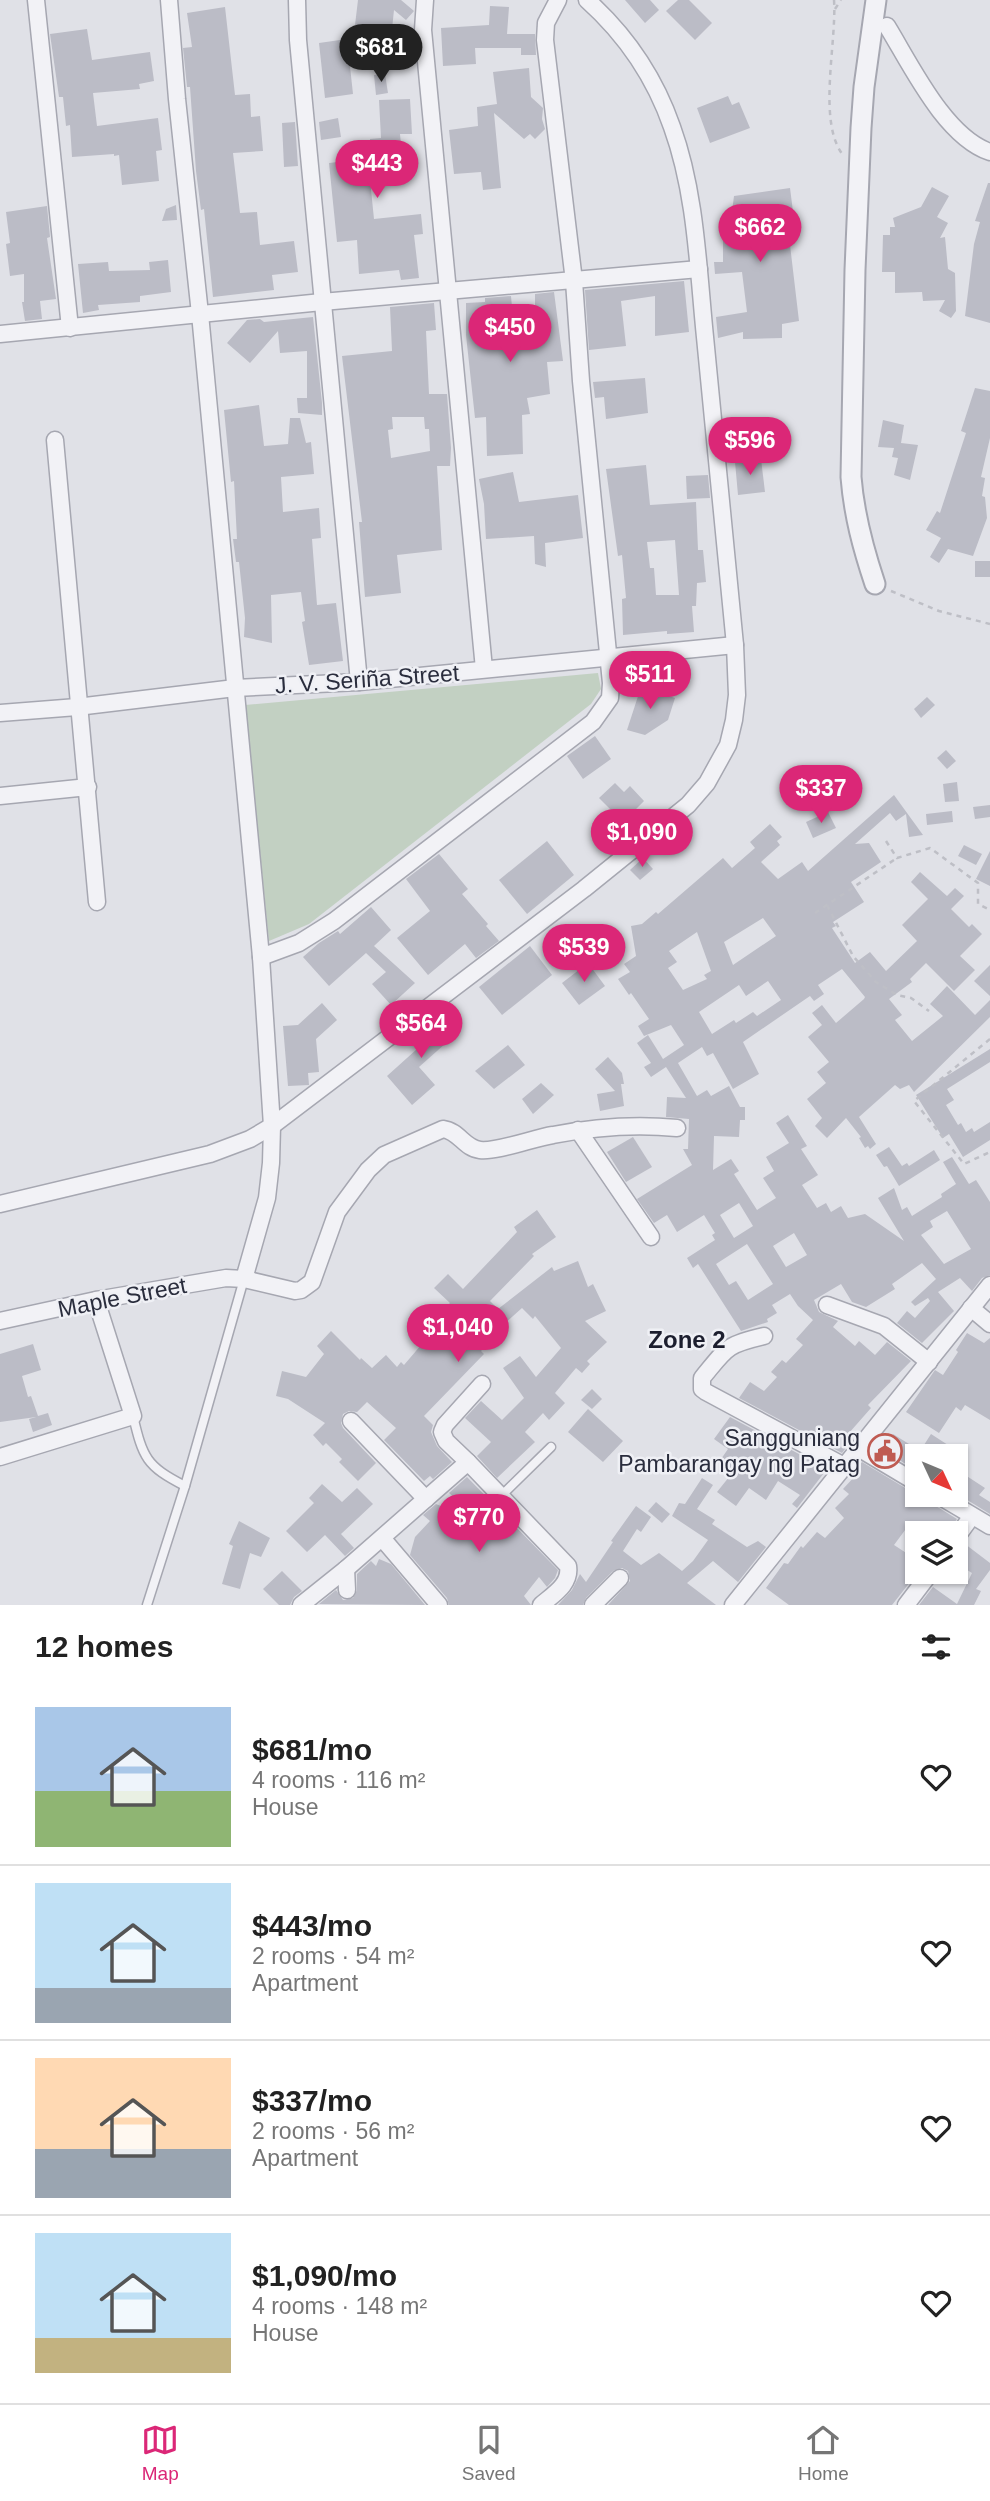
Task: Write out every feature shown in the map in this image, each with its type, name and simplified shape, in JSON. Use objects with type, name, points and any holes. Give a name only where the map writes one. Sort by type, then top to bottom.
[{"type":"street","points":[[36,0],[70,328]]},
{"type":"street","points":[[169,0],[261,957],[272,1126],[267,1198],[244,1279]]},
{"type":"street","points":[[297,0],[298,40],[359,682]]},
{"type":"street","points":[[425,0],[423,30],[446,291],[484,669]]},
{"type":"street","points":[[261,957],[299,943],[327,926],[593,722],[610,698],[609,656],[581,382],[574,281],[545,40],[546,23],[558,0]]},
{"type":"street","points":[[0,1204],[210,1154],[250,1139],[272,1126],[584,889],[688,805],[713,774],[728,746],[737,695],[735,645],[699,269],[682,158],[663,103],[648,74],[623,37],[587,0]]},
{"type":"street","points":[[875,584],[853,509],[851,477],[855,270],[864,87],[876,0]]},
{"type":"street","points":[[887,26],[944,117],[960,135],[977,148],[990,152]]},
{"type":"street","points":[[0,334],[699,269]]},
{"type":"street","points":[[55,440],[77,707],[88,787],[97,902]]},
{"type":"street","name":"J. V. Seriña Street","points":[[0,713],[77,707],[235,688],[359,682],[735,645]]},
{"type":"street","points":[[0,796],[88,787]]},
{"type":"street","points":[[650,1237],[578,1130],[642,1125],[677,1128]]},
{"type":"street","name":"Maple Street","points":[[0,1321],[96,1300],[204,1281],[244,1279],[295,1291],[312,1282],[337,1212],[357,1184],[384,1155],[430,1133],[449,1129],[473,1148],[488,1150],[578,1130]]},
{"type":"street","points":[[733,1605],[990,1285]]},
{"type":"street","points":[[0,1457],[134,1416],[96,1300]]},
{"type":"street","points":[[827,1305],[884,1326],[929,1362]]},
{"type":"street","points":[[971,1308],[990,1324]]},
{"type":"street","points":[[764,1336],[737,1342],[725,1350],[702,1378],[702,1388],[846,1467]]},
{"type":"street","points":[[482,1384],[445,1425],[442,1433],[446,1441],[568,1566],[569,1576],[566,1581],[541,1605]]},
{"type":"street","points":[[351,1421],[426,1499]]},
{"type":"street","points":[[860,1449],[905,1476]]},
{"type":"street","points":[[301,1605],[468,1462]]},
{"type":"street","points":[[957,1507],[990,1527]]},
{"type":"street","points":[[968,1522],[972,1516]]},
{"type":"street","points":[[382,1538],[439,1605]]},
{"type":"street","points":[[346,1569],[347,1590]]},
{"type":"street","points":[[593,1605],[620,1578]]},
{"type":"street","points":[[906,1605],[922,1584]]},
{"type":"lane","points":[[147,1605],[185,1486],[244,1279]]},
{"type":"lane","points":[[134,1416],[143,1453],[151,1465],[161,1474],[185,1486]]},
{"type":"lane","points":[[501,1496],[551,1447]]},
{"type":"path","points":[[834,0],[830,111],[839,149],[860,174]]},
{"type":"path","points":[[835,9],[841,0]]},
{"type":"path","points":[[875,584],[939,611],[990,624]]},
{"type":"path","points":[[886,841],[897,858]]},
{"type":"path","points":[[816,913],[897,858],[930,848],[978,884],[978,904],[990,910]]},
{"type":"path","points":[[827,905],[853,956],[876,982],[897,995],[911,998],[929,1010]]},
{"type":"path","points":[[990,1039],[914,1101],[964,1164],[990,1152]]},
{"type":"green space","points":[[598,673],[601,689],[591,704],[309,924],[269,941],[245,705]]},
{"type":"building","points":[[358,0],[401,0],[414,11],[406,20],[394,10],[392,29],[355,25]]},
{"type":"building","points":[[625,0],[650,0],[659,10],[645,23]]},
{"type":"building","points":[[678,0],[689,0],[712,23],[695,40],[666,11]]},
{"type":"building","points":[[490,6],[509,7],[507,34],[535,34],[536,55],[521,55],[521,48],[475,48],[476,64],[443,66],[441,28],[489,25]]},
{"type":"building","points":[[225,7],[235,95],[250,94],[251,117],[260,116],[263,151],[233,153],[240,213],[257,212],[260,245],[294,241],[298,272],[272,275],[274,290],[213,297],[204,209],[201,210],[196,171],[190,87],[187,87],[183,48],[192,47],[187,13]]},
{"type":"building","points":[[87,29],[92,60],[150,52],[154,81],[139,84],[140,89],[93,93],[97,126],[158,118],[162,150],[156,151],[159,181],[122,185],[119,155],[72,157],[70,125],[66,126],[63,97],[59,97],[50,34]]},
{"type":"building","points":[[347,39],[353,94],[325,98],[319,43]]},
{"type":"building","points":[[529,68],[531,97],[543,108],[545,129],[535,139],[530,134],[524,139],[494,113],[501,188],[483,190],[481,172],[454,174],[449,130],[478,126],[477,107],[497,104],[493,72]]},
{"type":"building","points":[[385,74],[388,93],[376,95],[374,75]]},
{"type":"building","points":[[728,96],[732,105],[739,102],[750,128],[710,143],[697,108]]},
{"type":"building","points":[[410,99],[412,134],[400,134],[404,176],[370,180],[374,219],[421,214],[423,234],[414,235],[419,278],[401,280],[399,270],[359,274],[357,240],[337,242],[329,163],[372,158],[370,139],[381,138],[379,100]]},
{"type":"building","points":[[338,118],[341,137],[321,140],[319,122]]},
{"type":"building","points":[[295,122],[298,166],[284,167],[282,123]]},
{"type":"building","points":[[988,183],[990,323],[965,316],[974,244],[980,222],[975,221]]},
{"type":"building","points":[[932,187],[949,196],[937,217],[948,223],[940,238],[945,237],[948,269],[955,273],[956,311],[951,318],[939,311],[945,300],[923,301],[922,292],[895,293],[895,272],[882,272],[883,235],[890,235],[890,227],[895,227],[893,218],[921,207]]},
{"type":"building","points":[[790,188],[795,227],[788,228],[799,321],[782,324],[782,338],[743,339],[743,332],[718,338],[716,317],[747,312],[742,272],[715,274],[714,262],[723,262],[723,222],[731,219],[734,196]]},
{"type":"building","points":[[176,205],[177,220],[162,221],[166,209]]},
{"type":"building","points":[[47,206],[50,237],[47,238],[56,299],[40,301],[42,319],[25,321],[22,302],[24,274],[10,276],[6,212]]},
{"type":"building","points":[[168,260],[171,292],[140,296],[140,302],[98,305],[99,310],[83,313],[78,264],[108,262],[109,271],[150,270],[149,262]]},
{"type":"building","points":[[684,281],[689,332],[655,336],[655,296],[621,301],[626,346],[589,350],[585,290]]},
{"type":"building","points":[[554,292],[563,361],[547,362],[550,394],[527,398],[530,414],[522,415],[523,454],[487,456],[486,417],[475,418],[466,335],[466,303],[511,296],[512,307],[535,305],[535,294]]},
{"type":"building","points":[[434,303],[436,330],[426,331],[429,394],[447,394],[450,466],[437,466],[442,550],[397,555],[401,593],[365,597],[359,522],[362,522],[342,356],[392,351],[390,307]],"holes":[[[392,417],[424,417],[425,429],[429,429],[430,451],[391,458],[388,430],[393,429]]]},
{"type":"building","points":[[313,317],[322,415],[298,413],[297,398],[307,398],[307,351],[280,353],[278,331],[250,363],[227,343],[247,320],[260,319],[264,322]]},
{"type":"building","points":[[645,378],[648,413],[606,419],[604,397],[595,398],[593,382]]},
{"type":"building","points":[[975,388],[990,391],[990,438],[981,477],[985,478],[982,496],[985,497],[987,518],[973,556],[948,549],[939,563],[930,557],[941,538],[926,530],[937,511],[940,513],[966,433],[961,431]]},
{"type":"building","points":[[259,405],[264,446],[288,444],[290,418],[300,418],[306,443],[311,442],[314,474],[281,477],[283,512],[319,508],[321,538],[312,539],[317,605],[336,603],[343,661],[309,665],[302,622],[305,621],[301,592],[271,595],[272,643],[244,637],[245,618],[239,562],[236,562],[233,539],[237,539],[234,481],[231,482],[224,410]]},
{"type":"building","points":[[883,420],[904,425],[901,443],[918,445],[910,480],[894,475],[898,458],[892,457],[894,448],[878,447]]},
{"type":"building","points":[[761,459],[765,492],[738,495],[735,462]]},
{"type":"building","points":[[646,465],[650,505],[696,502],[698,550],[703,550],[706,582],[697,583],[696,606],[692,606],[694,632],[667,634],[667,631],[623,635],[622,599],[626,598],[622,555],[618,556],[606,469]],"holes":[[[675,540],[679,595],[656,595],[654,568],[650,568],[647,542]]]},
{"type":"building","points":[[513,472],[519,502],[578,495],[583,538],[545,543],[546,567],[535,564],[534,536],[486,539],[479,479]]},
{"type":"building","points":[[708,475],[710,498],[687,499],[686,476]]},
{"type":"building","points":[[975,561],[990,561],[990,577],[975,577]]},
{"type":"building","points":[[641,687],[675,698],[668,720],[645,735],[627,730]]},
{"type":"building","points":[[927,697],[935,705],[921,718],[914,709]]},
{"type":"building","points":[[595,736],[611,759],[583,779],[567,756]]},
{"type":"building","points":[[946,750],[956,761],[947,769],[937,758]]},
{"type":"building","points":[[957,782],[959,801],[945,802],[943,784]]},
{"type":"building","points":[[615,783],[624,792],[630,786],[644,801],[634,811],[639,816],[628,827],[599,798]]},
{"type":"building","points":[[894,795],[923,835],[909,837],[906,814],[896,821],[890,813],[855,844],[869,843],[881,862],[851,882],[864,902],[833,922],[836,926],[832,928],[855,963],[870,952],[886,971],[917,941],[902,925],[928,899],[911,882],[920,872],[947,896],[955,888],[964,896],[951,909],[969,927],[972,924],[982,934],[960,956],[975,970],[954,991],[926,963],[910,979],[912,982],[889,999],[902,1015],[895,1020],[912,1041],[943,1016],[930,1004],[947,986],[975,1015],[990,1000],[990,1017],[914,1092],[909,1085],[900,1089],[895,1085],[859,1117],[876,1144],[870,1149],[868,1146],[865,1148],[859,1138],[861,1137],[846,1118],[827,1138],[815,1126],[822,1118],[807,1099],[826,1083],[817,1072],[829,1062],[808,1037],[822,1025],[812,1013],[822,1005],[836,1023],[865,997],[842,969],[818,985],[824,994],[814,1001],[810,996],[743,1042],[759,1074],[733,1089],[713,1053],[707,1056],[702,1047],[678,1063],[697,1096],[707,1090],[711,1096],[729,1086],[740,1107],[745,1107],[745,1120],[740,1120],[739,1137],[714,1136],[713,1170],[731,1159],[739,1171],[734,1174],[757,1210],[776,1198],[763,1178],[774,1171],[766,1157],[789,1143],[776,1123],[788,1115],[807,1146],[801,1149],[818,1175],[802,1185],[817,1208],[826,1203],[831,1212],[841,1206],[848,1218],[865,1214],[904,1241],[878,1198],[894,1188],[902,1210],[907,1207],[912,1216],[942,1197],[941,1194],[956,1184],[943,1162],[952,1157],[969,1184],[976,1180],[990,1202],[990,1275],[982,1278],[972,1291],[960,1278],[938,1292],[954,1311],[922,1343],[897,1323],[907,1311],[915,1318],[930,1301],[928,1298],[915,1306],[911,1302],[936,1279],[922,1263],[892,1284],[895,1289],[866,1307],[852,1302],[841,1284],[814,1300],[819,1312],[838,1321],[833,1327],[855,1346],[859,1341],[875,1355],[887,1342],[911,1361],[868,1405],[871,1408],[842,1441],[848,1445],[842,1453],[739,1398],[750,1382],[764,1391],[777,1377],[771,1372],[782,1360],[786,1363],[803,1345],[796,1339],[813,1320],[790,1294],[772,1305],[777,1313],[767,1319],[768,1322],[741,1331],[698,1264],[693,1268],[687,1258],[715,1240],[712,1235],[715,1233],[704,1215],[677,1232],[667,1215],[654,1223],[637,1199],[692,1165],[683,1149],[688,1149],[689,1119],[666,1117],[667,1097],[686,1098],[666,1067],[651,1077],[644,1067],[651,1063],[637,1043],[648,1035],[663,1059],[684,1045],[671,1025],[644,1036],[638,1026],[649,1019],[618,979],[630,972],[624,964],[636,956],[631,926],[642,924],[656,912],[658,914],[723,858],[732,868],[755,848],[750,842],[770,824],[782,837],[777,841],[780,845],[761,862],[778,879],[802,862],[808,871]],"holes":[[[763,918],[776,936],[733,965],[724,942]],[[697,932],[711,971],[704,975],[707,979],[683,990],[668,968],[677,962],[669,951]],[[768,981],[781,1000],[757,1016],[753,1012],[712,1034],[699,1012],[739,985],[746,996]],[[739,1203],[753,1226],[734,1238],[720,1215]],[[947,1211],[971,1249],[944,1264],[921,1235],[933,1227],[930,1221]],[[794,1233],[807,1255],[786,1267],[773,1246]],[[747,1244],[773,1284],[748,1300],[736,1281],[729,1285],[716,1264]]]},
{"type":"building","points":[[990,805],[990,817],[975,819],[973,807]]},
{"type":"building","points":[[952,811],[953,822],[927,825],[926,814]]},
{"type":"building","points":[[828,812],[836,828],[813,838],[806,822]]},
{"type":"building","points":[[547,841],[574,875],[527,914],[499,880]]},
{"type":"building","points":[[964,845],[982,854],[976,865],[958,856]]},
{"type":"building","points":[[990,851],[990,886],[976,879]]},
{"type":"building","points":[[439,854],[468,889],[462,894],[499,941],[476,958],[465,944],[428,975],[397,938],[430,911],[406,879]]},
{"type":"building","points":[[643,858],[653,869],[640,880],[630,870]]},
{"type":"building","points":[[371,907],[391,930],[374,946],[415,983],[391,1005],[372,984],[386,972],[366,953],[329,986],[303,957],[338,931],[340,934]]},
{"type":"building","points":[[530,946],[552,975],[502,1015],[479,987]]},
{"type":"building","points":[[588,963],[605,986],[579,1005],[562,983]]},
{"type":"building","points":[[990,965],[990,996],[974,981]]},
{"type":"building","points":[[322,1003],[337,1020],[316,1039],[319,1072],[308,1073],[309,1085],[288,1086],[283,1026],[298,1025]]},
{"type":"building","points":[[437,1015],[455,1035],[419,1067],[435,1085],[412,1105],[387,1076],[417,1049],[409,1040]]},
{"type":"building","points":[[508,1045],[525,1065],[494,1089],[475,1071]]},
{"type":"building","points":[[990,1049],[990,1062],[947,1089],[954,1100],[946,1105],[958,1125],[961,1123],[966,1132],[972,1128],[974,1132],[990,1122],[990,1140],[963,1157],[949,1134],[943,1138],[916,1095]]},
{"type":"building","points":[[608,1057],[622,1073],[624,1106],[600,1111],[597,1094],[615,1091],[595,1069]]},
{"type":"building","points":[[541,1083],[554,1095],[533,1114],[522,1099]]},
{"type":"building","points":[[633,1137],[652,1167],[626,1182],[607,1152]]},
{"type":"building","points":[[889,1147],[902,1166],[907,1163],[909,1166],[934,1150],[940,1160],[899,1186],[887,1166],[884,1167],[876,1155]]},
{"type":"building","points":[[537,1210],[556,1237],[532,1254],[534,1256],[490,1301],[498,1309],[552,1267],[554,1271],[578,1261],[588,1287],[593,1284],[606,1311],[585,1321],[607,1342],[587,1361],[590,1364],[582,1373],[576,1368],[555,1393],[565,1403],[549,1420],[543,1413],[525,1432],[535,1442],[497,1478],[477,1456],[491,1442],[465,1418],[481,1401],[502,1420],[524,1398],[503,1368],[520,1356],[536,1377],[561,1348],[535,1316],[533,1319],[522,1308],[494,1333],[496,1335],[481,1351],[484,1354],[424,1416],[433,1425],[431,1432],[437,1446],[452,1462],[433,1479],[430,1476],[424,1481],[384,1440],[396,1428],[367,1402],[357,1412],[349,1411],[343,1414],[343,1428],[376,1463],[358,1481],[339,1462],[342,1459],[326,1443],[323,1446],[313,1435],[325,1423],[288,1399],[276,1396],[282,1371],[306,1377],[324,1354],[317,1346],[331,1331],[360,1360],[361,1358],[372,1368],[386,1355],[397,1367],[401,1362],[404,1365],[450,1311],[446,1307],[450,1303],[434,1288],[448,1274],[463,1289],[517,1232],[514,1227]]},
{"type":"building","points":[[967,1333],[984,1343],[990,1338],[990,1420],[965,1405],[961,1411],[956,1407],[939,1433],[906,1412],[935,1370],[943,1375]]},
{"type":"building","points":[[33,1344],[41,1370],[22,1376],[28,1397],[31,1396],[38,1416],[48,1413],[52,1425],[33,1432],[29,1419],[36,1417],[0,1422],[0,1354]]},
{"type":"building","points":[[592,1389],[602,1399],[592,1409],[581,1400]]},
{"type":"building","points":[[588,1409],[623,1441],[603,1462],[568,1432]]},
{"type":"building","points":[[730,1417],[827,1469],[797,1508],[792,1504],[800,1495],[778,1481],[766,1500],[749,1488],[736,1506],[717,1492],[733,1472],[719,1462],[728,1449],[714,1439]]},
{"type":"building","points":[[893,1434],[909,1444],[905,1444],[905,1464],[883,1450]]},
{"type":"building","points":[[931,1434],[946,1444],[925,1444]]},
{"type":"building","points":[[862,1462],[905,1488],[905,1507],[938,1507],[957,1519],[905,1521],[905,1530],[894,1545],[905,1552],[905,1584],[909,1584],[892,1605],[789,1605],[766,1588],[784,1563],[788,1564],[801,1546],[803,1548],[817,1532],[825,1538],[844,1518],[835,1508],[849,1494],[843,1489],[856,1475],[856,1469]]},
{"type":"building","points":[[467,1477],[558,1570],[547,1587],[539,1577],[524,1596],[531,1605],[449,1605],[447,1598],[410,1555],[415,1537],[430,1521],[423,1515],[436,1504],[488,1526],[449,1493]]},
{"type":"building","points":[[968,1477],[985,1488],[979,1495],[990,1502],[990,1514],[968,1500]]},
{"type":"building","points":[[702,1478],[713,1485],[697,1509],[715,1520],[712,1524],[747,1547],[758,1541],[766,1547],[738,1582],[713,1561],[687,1583],[716,1605],[608,1605],[630,1581],[628,1571],[622,1568],[613,1571],[586,1598],[583,1605],[558,1605],[572,1590],[580,1574],[586,1582],[636,1506],[651,1517],[641,1532],[637,1529],[623,1551],[641,1565],[659,1553],[682,1571],[708,1540],[672,1516],[679,1503],[685,1504]]},
{"type":"building","points":[[322,1484],[342,1502],[357,1488],[373,1504],[341,1534],[354,1548],[345,1556],[325,1535],[307,1552],[286,1531],[314,1503],[309,1498]]},
{"type":"building","points":[[656,1502],[670,1514],[662,1523],[648,1511]]},
{"type":"building","points":[[239,1521],[270,1538],[261,1557],[250,1553],[240,1589],[222,1584],[233,1546],[229,1544]]},
{"type":"building","points":[[968,1546],[990,1563],[990,1570],[976,1589],[981,1591],[974,1605],[919,1605],[933,1587],[957,1604],[972,1573],[968,1570]]},
{"type":"building","points":[[379,1559],[391,1564],[425,1605],[319,1604],[336,1590],[343,1600],[353,1598],[357,1590],[357,1574],[371,1561],[376,1566]]},
{"type":"building","points":[[282,1571],[302,1591],[294,1597],[290,1605],[279,1605],[263,1589]]},
{"type":"place","name":"Sangguniang Pambarangay ng Patag","points":[[885,1451]]},
{"type":"district","name":"Zone 2","points":[[687,1339]]}]
